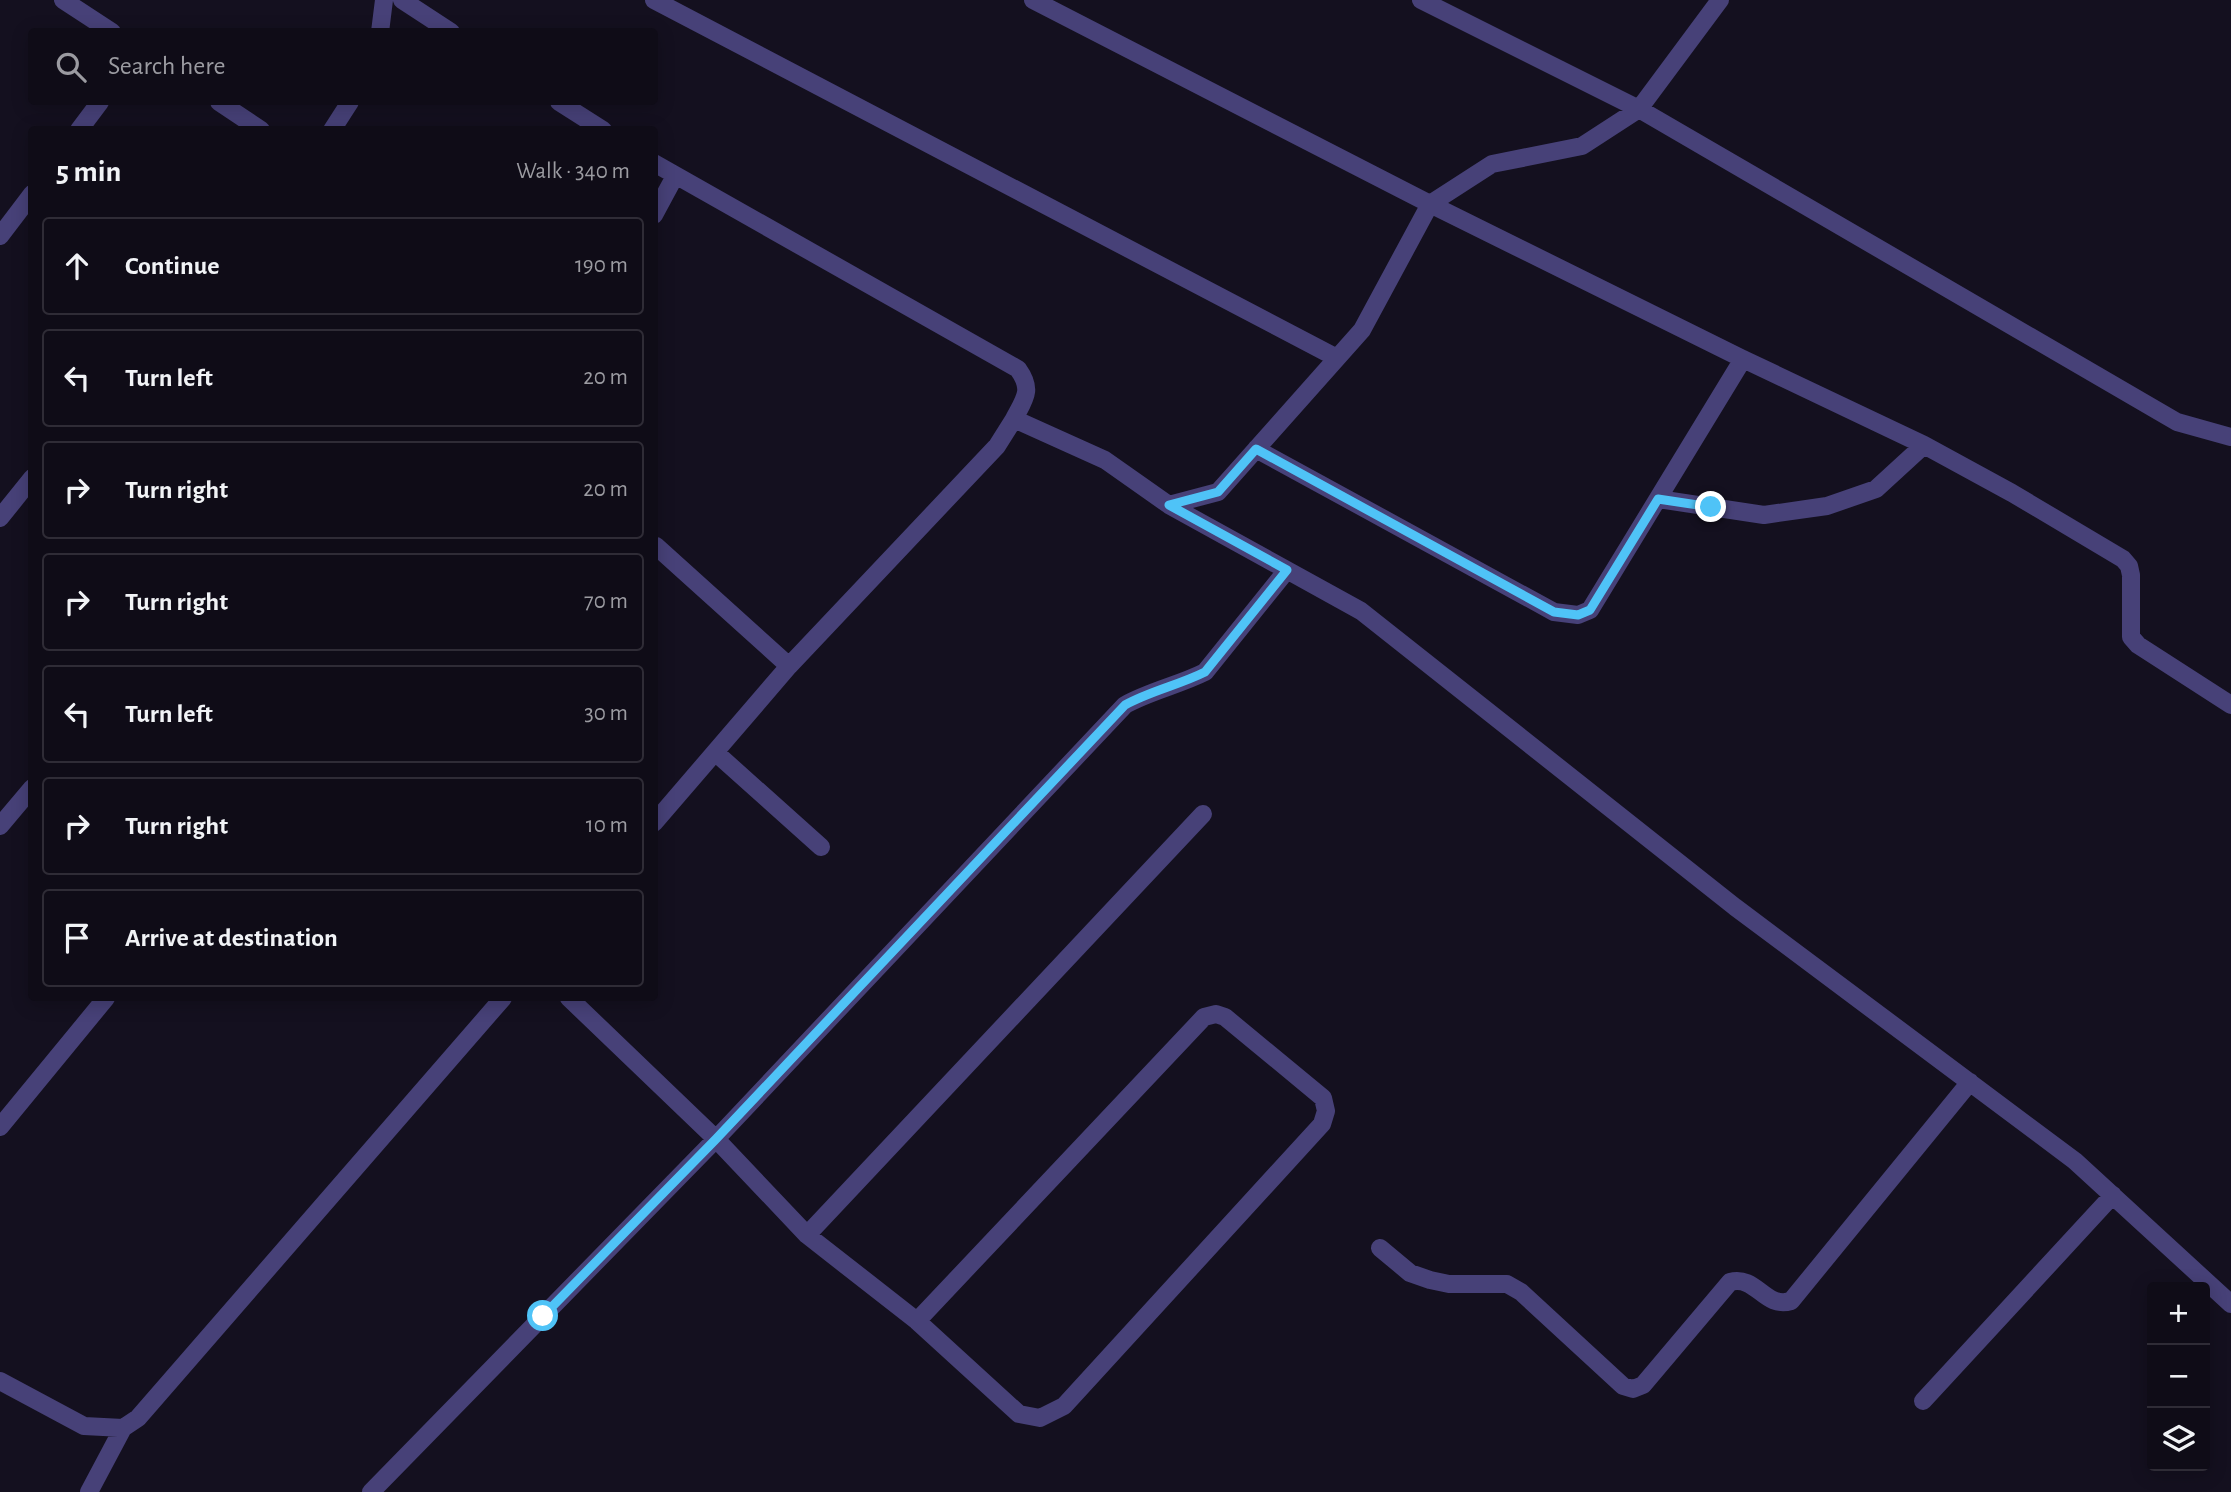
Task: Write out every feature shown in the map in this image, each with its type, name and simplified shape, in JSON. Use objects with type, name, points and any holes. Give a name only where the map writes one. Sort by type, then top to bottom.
[{"type":"street","points":[[63,0],[106,28]]},
{"type":"street","points":[[380,28],[384,0]]},
{"type":"street","points":[[402,0],[445,28]]},
{"type":"street","points":[[654,0],[1337,358]]},
{"type":"street","points":[[1033,0],[1430,204],[1924,445],[2012,493],[2123,559],[2129,566],[2131,575],[2131,637],[2138,645],[2231,705]]},
{"type":"street","points":[[1421,0],[1639,109],[2177,422],[2231,437]]},
{"type":"street","points":[[1169,505],[1218,492],[1362,330],[1430,204],[1492,164],[1582,146],[1639,109],[1720,0]]},
{"type":"street","points":[[82,126],[98,105]]},
{"type":"street","points":[[224,105],[255,126]]},
{"type":"street","points":[[335,126],[348,105]]},
{"type":"street","points":[[564,105],[597,126]]},
{"type":"street","points":[[658,165],[1018,369],[1025,379],[1027,394],[997,446],[789,666],[658,818]]},
{"type":"street","points":[[658,208],[675,176]]},
{"type":"street","points":[[0,236],[28,199]]},
{"type":"street","points":[[1256,449],[1554,612],[1578,615],[1590,610],[1743,359]]},
{"type":"street","points":[[1014,419],[1105,460],[1169,505],[1361,611],[1735,907],[2075,1161],[2231,1304]]},
{"type":"street","points":[[1658,499],[1764,515],[1827,506],[1876,489],[1924,445]]},
{"type":"street","points":[[0,518],[28,483]]},
{"type":"street","points":[[658,548],[789,666]]},
{"type":"street","points":[[371,1492],[716,1139],[1125,705],[1140,696],[1185,682],[1205,672],[1287,570]]},
{"type":"street","points":[[716,753],[821,847]]},
{"type":"street","points":[[0,826],[28,793]]},
{"type":"street","points":[[807,1235],[1203,814]]},
{"type":"street","points":[[0,1126],[104,1001]]},
{"type":"street","points":[[89,1492],[123,1428],[138,1418],[500,1001]]},
{"type":"street","points":[[572,1001],[716,1139],[807,1235],[917,1321],[1019,1414],[1040,1418],[1064,1406],[1322,1124],[1326,1111],[1323,1098],[1225,1017],[1216,1014],[1204,1017],[917,1321]]},
{"type":"street","points":[[1380,1248],[1410,1273],[1430,1280],[1449,1284],[1507,1284],[1521,1292],[1623,1386],[1633,1389],[1643,1385],[1730,1282],[1746,1281],[1774,1302],[1791,1301],[1970,1082]]},
{"type":"street","points":[[1923,1401],[2113,1195]]},
{"type":"street","points":[[1,1383],[84,1426],[123,1428]]},
{"type":"route","points":[[543,1316],[716,1139],[1125,705],[1140,696],[1185,682],[1205,672],[1287,570],[1169,505],[1218,492],[1256,449],[1554,612],[1578,615],[1590,610],[1658,499],[1711,507]]}]
